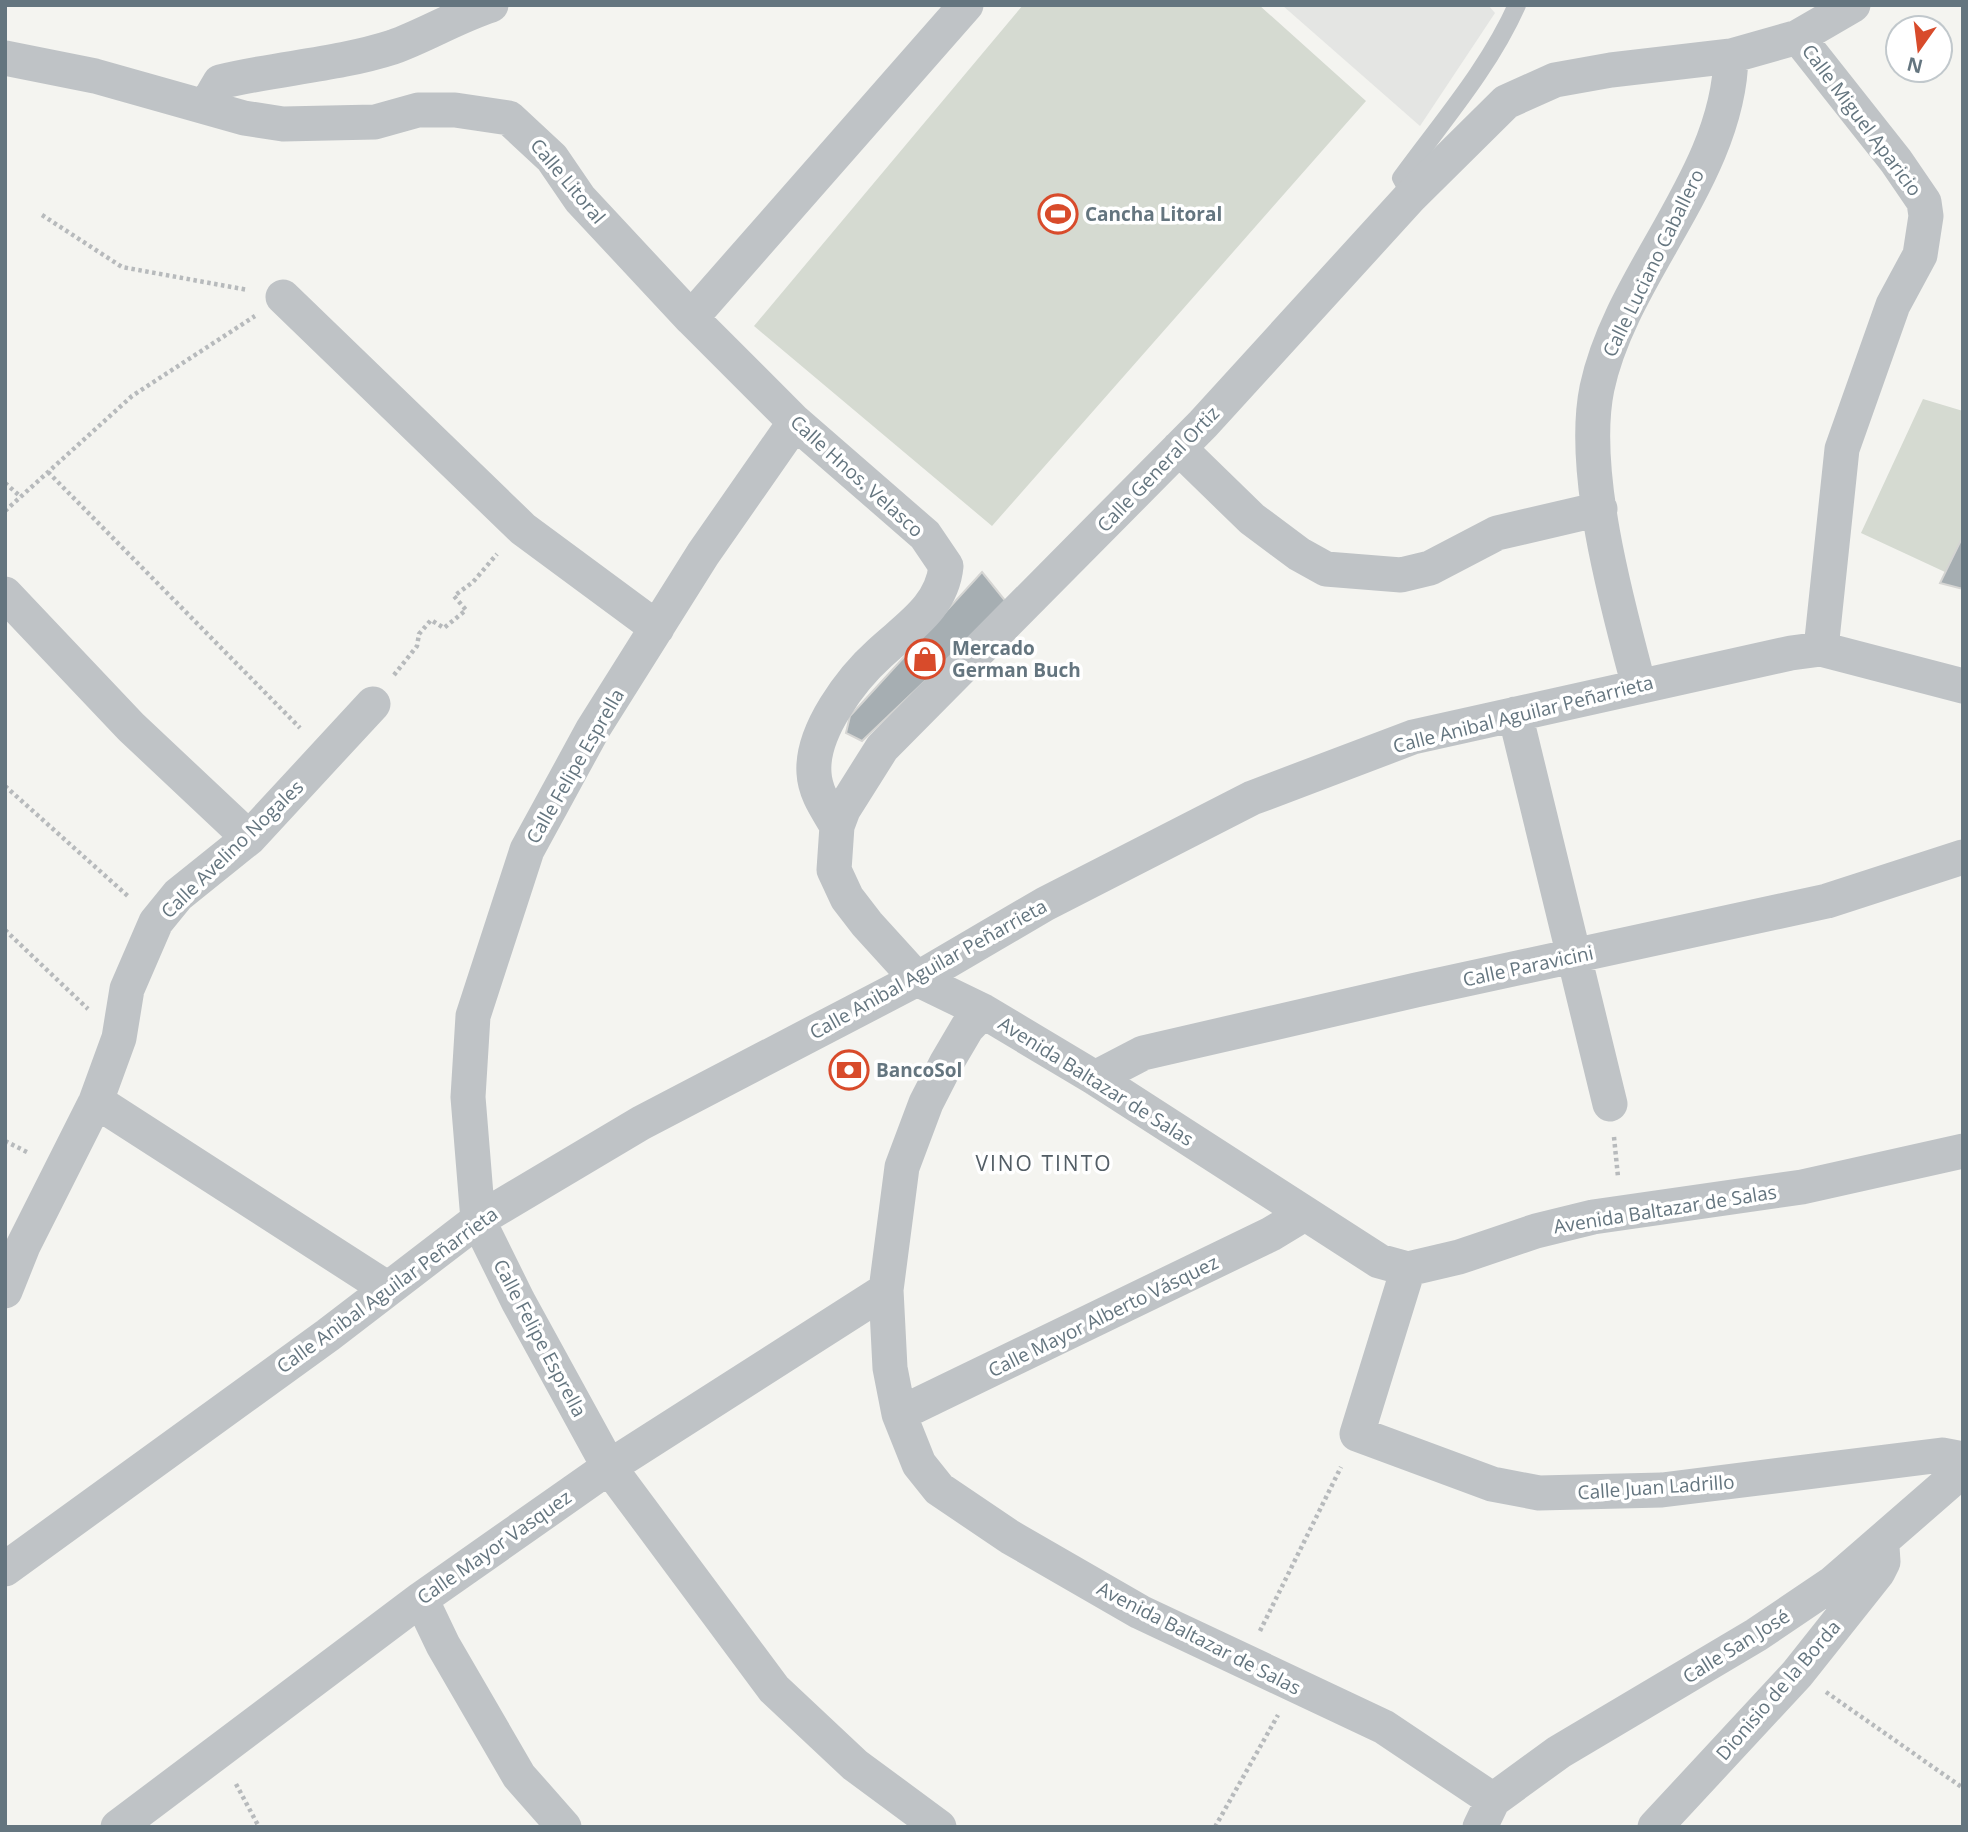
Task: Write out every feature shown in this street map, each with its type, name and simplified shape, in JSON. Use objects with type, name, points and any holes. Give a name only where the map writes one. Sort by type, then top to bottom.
[{"type":"street","points":[[206,106],[220,82],[251,74],[293,71],[393,47],[491,5]]},
{"type":"street","points":[[691,317],[966,5]]},
{"type":"street","points":[[1731,56],[1798,37],[1853,5]]},
{"type":"street","name":"Calle Miguel Aparicio","points":[[1798,37],[1896,161],[1924,202],[1926,216],[1920,254],[1893,305],[1842,449],[1821,649]]},
{"type":"street","name":"Calle General Ortiz","points":[[983,1011],[916,979],[867,925],[847,898],[835,870],[837,826],[863,775],[882,748],[1179,448],[1411,196],[1506,102],[1555,80],[1611,70],[1731,56]]},
{"type":"street","name":"Calle Luciano Caballero","points":[[1639,686],[1600,509],[1592,419],[1603,368],[1619,324],[1704,158],[1725,106],[1731,79],[1731,56]]},
{"type":"street","name":"Calle Litoral","points":[[5,58],[95,76],[244,118],[283,124],[375,122],[418,110],[455,110],[509,118],[552,158],[580,199],[691,317]]},
{"type":"street","points":[[283,297],[523,529],[657,628]]},
{"type":"street","name":"Calle Hnos. Velasco","points":[[691,317],[795,422],[925,535],[946,566],[938,597],[918,621],[877,655],[834,709],[819,739],[814,772],[818,795],[837,826]]},
{"type":"street","name":"Calle Felipe Esprella","points":[[795,422],[703,554],[593,729],[527,850],[473,1016],[468,1097],[478,1220],[609,1467],[774,1689],[855,1765],[939,1827]]},
{"type":"street","points":[[1179,448],[1252,519],[1299,554],[1326,569],[1401,575],[1430,568],[1497,533],[1600,509]]},
{"type":"street","points":[[5,594],[131,727],[249,838]]},
{"type":"street","name":"Calle Anibal Aguilar Peñarrieta","points":[[5,1569],[478,1220],[641,1123],[916,979],[1045,904],[1252,798],[1413,737],[1639,686],[1821,649],[1963,686]]},
{"type":"street","name":"Calle Avelino Nogales","points":[[5,1291],[23,1245],[96,1101],[118,1038],[127,989],[156,922],[178,895],[249,838],[373,704]]},
{"type":"street","points":[[1515,714],[1610,1104]]},
{"type":"street","name":"Calle Paravicini","points":[[1095,1078],[1143,1053],[1827,901],[1963,857]]},
{"type":"street","name":"Avenida Baltazar de Salas","points":[[1487,1813],[1384,1727],[1140,1612],[965,1509],[939,1489],[919,1464],[899,1414],[890,1368],[886,1290],[902,1167],[926,1103],[967,1028],[983,1011],[1095,1078],[1379,1261],[1408,1269],[1459,1258],[1536,1231],[1621,1213],[1802,1187],[1963,1151]]},
{"type":"street","points":[[96,1101],[388,1289]]},
{"type":"street","name":"Calle Mayor Alberto Vásquez","points":[[899,1414],[1271,1234],[1304,1214]]},
{"type":"street","points":[[1357,1434],[1408,1269]]},
{"type":"street","name":"Calle Mayor Vasquez","points":[[118,1827],[421,1599],[609,1467],[886,1290]]},
{"type":"street","name":"Calle Juan Ladrillo","points":[[1357,1434],[1492,1484],[1539,1493],[1662,1490],[1942,1455],[1963,1459]]},
{"type":"street","name":"Calle San José","points":[[1487,1813],[1559,1752],[1756,1635],[1833,1583],[1963,1470]]},
{"type":"street","name":"Dionisio de la Borda","points":[[1655,1827],[1797,1674],[1878,1572],[1885,1552],[1881,1544]]},
{"type":"street","points":[[421,1599],[443,1645],[519,1776],[564,1827]]},
{"type":"lane","points":[[1411,196],[1401,178],[1466,89],[1507,27],[1517,5]]},
{"type":"path","points":[[42,215],[122,267],[283,297]]},
{"type":"path","points":[[5,511],[132,396],[283,297]]},
{"type":"path","points":[[48,472],[294,723],[331,751]]},
{"type":"path","points":[[5,483],[21,496]]},
{"type":"path","points":[[373,704],[417,646],[418,634],[430,620],[444,628],[466,610],[454,596],[473,582],[523,529]]},
{"type":"path","points":[[5,786],[156,922]]},
{"type":"path","points":[[5,930],[118,1038]]},
{"type":"path","points":[[1610,1104],[1621,1213]]},
{"type":"path","points":[[1245,1660],[1357,1434]]},
{"type":"path","points":[[1797,1674],[1880,1727],[1963,1788]]},
{"type":"path","points":[[1215,1827],[1294,1686]]},
{"type":"path","points":[[217,1750],[259,1827]]},
{"type":"shaded area","name":"Cancha Litoral","points":[[1023,5],[1259,5],[1366,101],[992,526],[754,326]]},
{"type":"shaded area","points":[[1282,5],[1488,5],[1495,13],[1420,126]]},
{"type":"shaded area","points":[[1923,399],[1963,411],[1963,536],[1945,572],[1861,533]]},
{"type":"building","points":[[1963,536],[1963,589],[1940,583]]},
{"type":"building","name":"Mercado German Buch","points":[[982,572],[1007,603],[862,741],[846,733],[850,716]]},
{"type":"place","name":"Cancha Litoral","points":[[1058,214]]},
{"type":"place","name":"Mercado German Buch","points":[[925,659]]},
{"type":"place","name":"BancoSol","points":[[849,1070]]},
{"type":"district","name":"VINO TINTO","points":[[1044,1164]]}]
